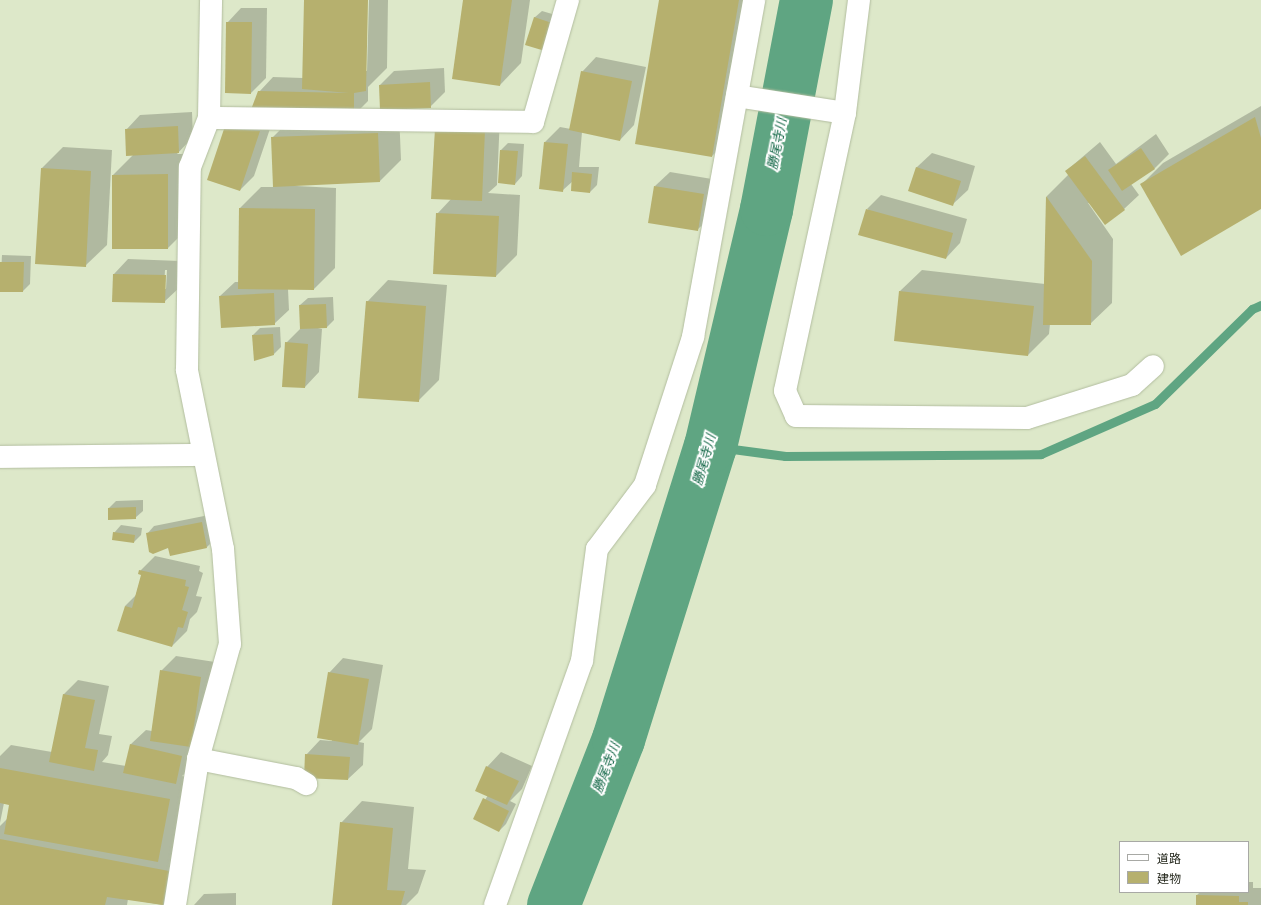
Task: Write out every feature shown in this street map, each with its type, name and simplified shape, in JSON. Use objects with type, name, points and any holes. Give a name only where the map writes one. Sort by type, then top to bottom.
[{"type":"street","points":[[175,905],[198,759],[230,644],[223,549],[187,370],[190,167],[209,118],[211,0]]},
{"type":"street","points":[[209,118],[533,122],[568,0]]},
{"type":"street","points":[[495,905],[582,662],[597,549],[645,484],[693,337],[754,0]]},
{"type":"street","points":[[859,0],[845,113],[785,391],[796,416],[1026,418],[1132,385],[1153,366]]},
{"type":"street","points":[[737,96],[845,113]]},
{"type":"street","points":[[0,457],[203,455]]},
{"type":"street","points":[[198,759],[296,778],[306,784]]},
{"type":"building","points":[[304,0],[368,0],[366,91],[354,93],[354,117],[249,115],[258,91],[349,93],[302,89]]},
{"type":"building","points":[[463,0],[512,0],[500,86],[452,79]]},
{"type":"building","points":[[659,0],[739,0],[712,157],[635,144]]},
{"type":"building","points":[[534,17],[552,23],[545,51],[525,45]]},
{"type":"building","points":[[226,22],[252,22],[251,94],[225,93]]},
{"type":"building","points":[[581,71],[632,81],[620,141],[569,130]]},
{"type":"building","points":[[430,82],[431,108],[380,110],[379,85]]},
{"type":"building","points":[[1255,117],[1261,138],[1261,209],[1181,256],[1140,184]]},
{"type":"building","points":[[178,126],[179,153],[126,156],[125,129]]},
{"type":"building","points":[[435,128],[485,130],[482,201],[431,199]]},
{"type":"building","points":[[224,129],[260,131],[240,191],[207,180]]},
{"type":"building","points":[[378,133],[380,182],[273,187],[271,137]]},
{"type":"building","points":[[544,142],[568,144],[563,192],[539,189]]},
{"type":"building","points":[[1141,148],[1155,169],[1122,191],[1108,170]]},
{"type":"building","points":[[500,150],[518,151],[515,185],[498,183]]},
{"type":"building","points":[[1085,156],[1125,210],[1105,225],[1065,171]]},
{"type":"building","points":[[916,167],[961,181],[953,206],[908,191]]},
{"type":"building","points":[[41,168],[91,171],[86,267],[35,264]]},
{"type":"building","points":[[572,172],[592,174],[590,193],[571,191]]},
{"type":"building","points":[[168,174],[168,249],[112,249],[112,175]]},
{"type":"building","points":[[654,186],[704,194],[698,231],[648,223]]},
{"type":"building","points":[[1046,196],[1092,261],[1091,325],[1043,325]]},
{"type":"building","points":[[239,208],[315,209],[314,290],[238,289]]},
{"type":"building","points":[[866,209],[953,233],[946,259],[858,235]]},
{"type":"building","points":[[436,213],[499,216],[496,277],[433,274]]},
{"type":"building","points":[[0,262],[24,262],[23,292],[0,292]]},
{"type":"building","points":[[113,274],[166,275],[165,303],[112,302]]},
{"type":"building","points":[[899,291],[1034,306],[1028,356],[894,341]]},
{"type":"building","points":[[274,293],[275,325],[221,328],[219,296]]},
{"type":"building","points":[[366,301],[426,306],[419,402],[358,398]]},
{"type":"building","points":[[326,304],[327,328],[300,329],[299,305]]},
{"type":"building","points":[[273,334],[274,355],[254,361],[252,335]]},
{"type":"building","points":[[285,342],[308,344],[305,388],[282,387]]},
{"type":"building","points":[[136,507],[136,519],[108,520],[108,508]]},
{"type":"building","points":[[202,522],[207,548],[170,556],[168,548],[153,554],[149,552],[146,533]]},
{"type":"building","points":[[113,532],[135,535],[134,543],[112,540]]},
{"type":"building","points":[[139,570],[186,580],[185,586],[189,587],[182,610],[188,612],[183,628],[178,627],[172,647],[117,631],[125,606],[132,608],[141,575],[138,574]]},
{"type":"building","points":[[160,670],[201,677],[191,747],[150,741]]},
{"type":"building","points":[[328,672],[369,679],[358,745],[317,738]]},
{"type":"building","points":[[63,694],[95,700],[85,748],[98,750],[94,771],[49,762]]},
{"type":"building","points":[[130,744],[182,756],[176,784],[123,773]]},
{"type":"building","points":[[305,754],[350,757],[348,780],[304,778]]},
{"type":"building","points":[[486,766],[519,781],[507,805],[475,791]]},
{"type":"building","points":[[0,768],[170,799],[158,862],[4,834],[9,805],[0,803]]},
{"type":"building","points":[[483,798],[509,811],[499,832],[473,819]]},
{"type":"building","points":[[340,822],[393,828],[387,890],[405,891],[401,905],[332,905]]},
{"type":"building","points":[[0,839],[169,871],[163,905],[107,897],[105,905],[0,905]]},
{"type":"building","points":[[1196,895],[1239,896],[1239,902],[1248,902],[1248,905],[1196,905]]},
{"type":"waterway","name":"勝尾寺川","points":[[553,905],[618,739],[710,446],[766,209],[806,0]]},
{"type":"waterway","points":[[710,446],[785,456],[1041,454],[1155,404],[1252,309],[1261,305]]}]
